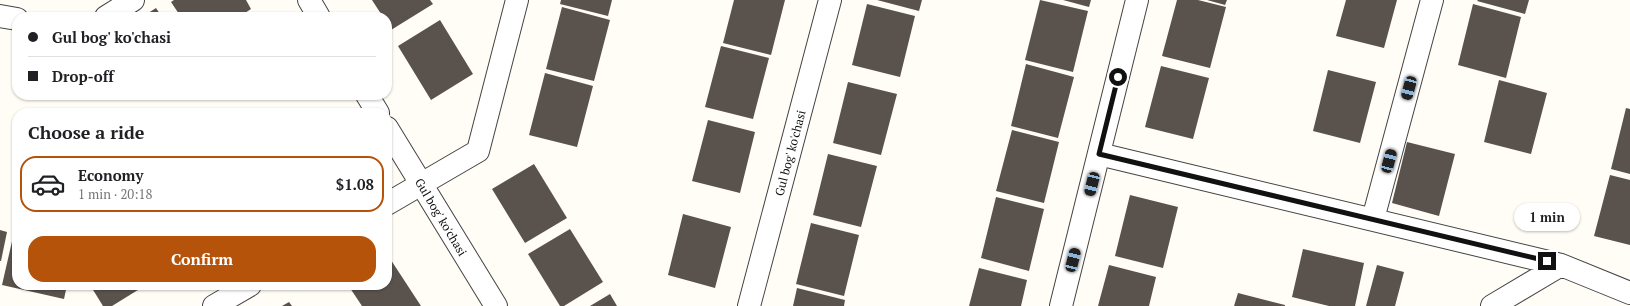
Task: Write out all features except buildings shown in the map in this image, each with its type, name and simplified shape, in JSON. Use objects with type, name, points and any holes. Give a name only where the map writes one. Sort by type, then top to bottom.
[{"type":"street","points":[[114,12],[133,0]]},
{"type":"street","points":[[309,0],[316,12]]},
{"type":"street","points":[[392,201],[478,150],[517,0]]},
{"type":"street","name":"Gul bog' ko'chasi","points":[[749,306],[830,0]]},
{"type":"street","points":[[1062,306],[1138,0]]},
{"type":"street","points":[[1373,219],[1432,0]]},
{"type":"street","points":[[0,16],[12,18]]},
{"type":"street","name":"Gul bog' ko'chasi","points":[[392,136],[496,306]]},
{"type":"street","points":[[1099,154],[1561,265],[1630,293]]},
{"type":"street","points":[[1492,306],[1561,265]]},
{"type":"street","points":[[214,306],[241,290]]},
{"type":"route","points":[[1118,77],[1099,154],[1547,261]]}]
